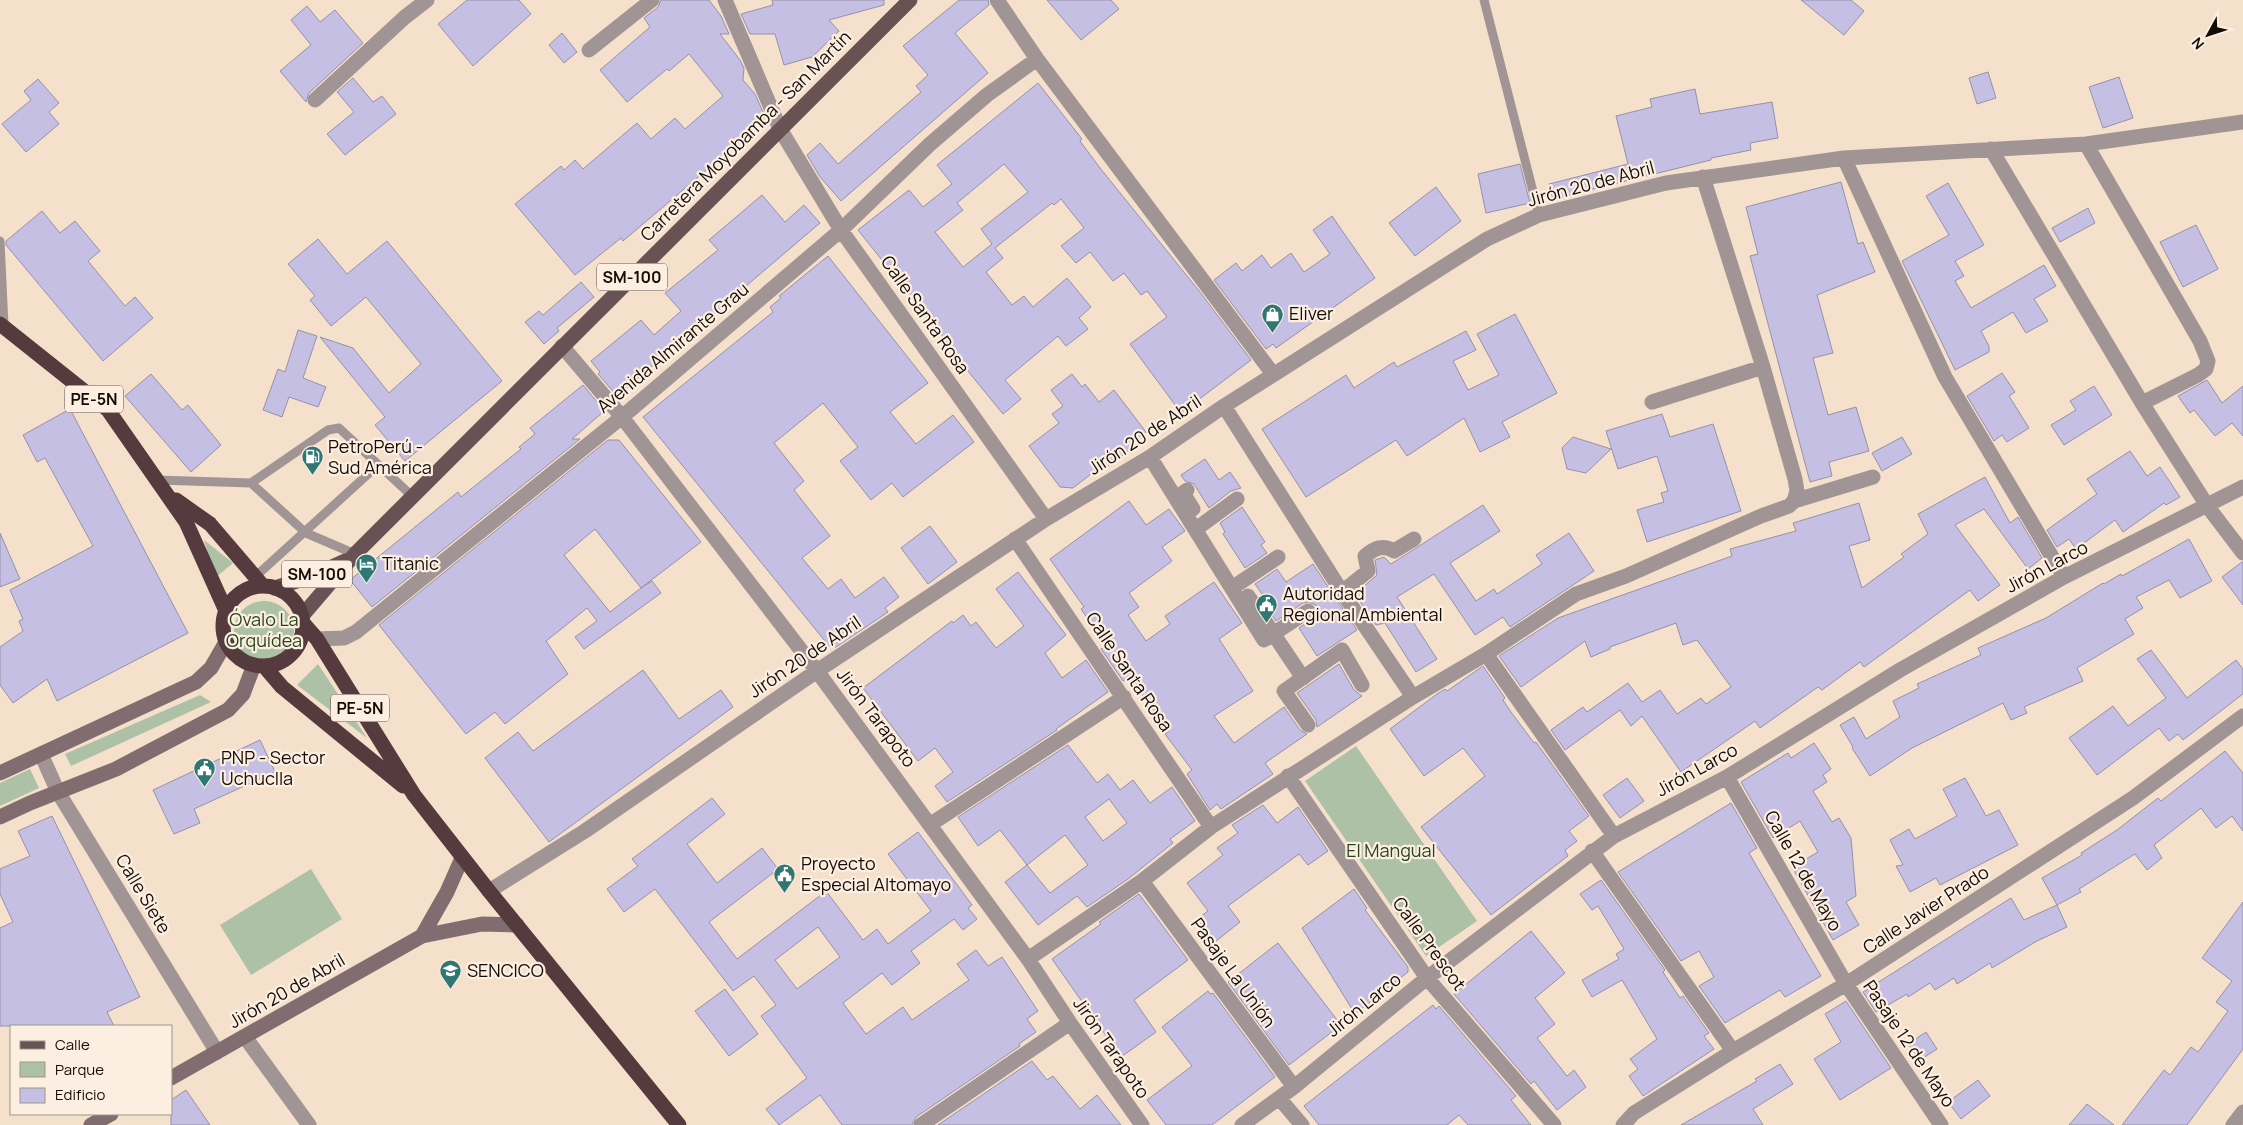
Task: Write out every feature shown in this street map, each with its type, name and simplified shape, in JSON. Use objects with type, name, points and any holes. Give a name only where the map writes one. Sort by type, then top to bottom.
[{"type":"highway","name":"PE-5N","points":[[2,325],[108,410],[168,494],[186,522],[226,611],[223,626],[226,642],[233,652],[242,661],[259,666],[414,795]]},
{"type":"highway","name":"PE-5N","points":[[168,494],[210,524],[264,584],[286,594],[296,602],[303,620],[317,639],[414,795],[462,858],[679,1125]]},
{"type":"highway","points":[[226,611],[234,598],[248,589],[264,584]]},
{"type":"highway","points":[[259,666],[277,664],[288,658],[297,648],[302,636],[303,620]]},
{"type":"main road","name":"Carretera Moyobamba - San Martín","points":[[303,620],[355,554],[910,0]]},
{"type":"main road","name":"Carretera Moyobamba - San Martín","points":[[264,584],[339,565],[355,554]]},
{"type":"main road","points":[[0,773],[196,682],[211,668],[226,642]]},
{"type":"main road","points":[[0,818],[116,769],[228,710],[243,694],[259,666]]},
{"type":"main road","points":[[422,936],[447,892],[462,858]]},
{"type":"main road","points":[[422,936],[482,924],[517,925]]},
{"type":"main road","name":"Jirón 20 de Abril","points":[[172,1077],[422,936]]},
{"type":"main road","points":[[91,1125],[109,1115]]},
{"type":"street","points":[[315,100],[405,17],[427,0]]},
{"type":"street","points":[[589,50],[652,0]]},
{"type":"street","name":"Calle Santa Rosa","points":[[725,0],[780,129],[842,230],[1046,519]]},
{"type":"street","points":[[997,0],[1037,59],[1273,374]]},
{"type":"street","name":"Avenida Almirante Grau","points":[[317,639],[344,638],[356,632],[622,417],[842,230],[936,139],[987,95],[1037,59]]},
{"type":"street","name":"Jirón 20 de Abril","points":[[489,891],[585,831],[817,671],[1046,519],[1150,457],[1273,374],[1487,239],[1539,215],[1666,183],[1844,158],[2086,144],[2243,122]]},
{"type":"street","points":[[2086,144],[2200,341],[2208,361],[2206,369],[2198,375],[2142,403]]},
{"type":"street","points":[[1991,149],[2142,403],[2208,506],[2243,553]]},
{"type":"street","points":[[1844,158],[1945,377],[2064,577]]},
{"type":"street","points":[[1703,177],[1763,367],[1795,479],[1797,491],[1794,501]]},
{"type":"street","name":"Jirón Tarapoto","points":[[562,346],[622,417],[817,671],[931,824],[1028,959],[1070,1023],[1142,1125]]},
{"type":"street","points":[[1652,402],[1763,367]]},
{"type":"street","points":[[1224,406],[1342,592],[1413,697]]},
{"type":"street","points":[[1150,457],[1199,526],[1269,637],[1303,678]]},
{"type":"street","points":[[1028,959],[1142,881],[1211,827],[1413,697],[1486,654],[1576,594],[1633,573],[1761,516],[1789,506],[1794,501],[1873,477]]},
{"type":"street","name":"Jirón Larco","points":[[1242,1125],[1294,1087],[1427,978],[1614,836],[1727,776],[1900,670],[2064,577],[2243,487]]},
{"type":"street","points":[[1188,490],[1183,493],[1199,526]]},
{"type":"street","points":[[1199,526],[1237,498]]},
{"type":"street","points":[[1342,592],[1368,570],[1365,556],[1372,550],[1383,546],[1394,551],[1414,538]]},
{"type":"street","name":"Calle Santa Rosa","points":[[1015,539],[1211,827]]},
{"type":"street","points":[[1236,586],[1278,556]]},
{"type":"street","points":[[1269,637],[1308,611]]},
{"type":"street","points":[[1308,725],[1284,691],[1342,650],[1362,685]]},
{"type":"street","points":[[1486,654],[1614,836]]},
{"type":"street","points":[[931,824],[1124,697]]},
{"type":"street","name":"Calle Javier Prado","points":[[1623,1125],[1634,1113],[1733,1050],[1846,984],[2133,798],[2243,716]]},
{"type":"street","name":"Calle Siete","points":[[41,754],[58,792],[217,1052]]},
{"type":"street","name":"Calle Prescot","points":[[1288,776],[1427,978],[1554,1125]]},
{"type":"street","name":"Calle 12 de Mayo","points":[[1727,776],[1846,984]]},
{"type":"street","points":[[1592,851],[1733,1050]]},
{"type":"street","name":"Pasaje La Unión","points":[[1142,881],[1294,1087]]},
{"type":"street","name":"Pasaje 12 de Mayo","points":[[1846,984],[1936,1123]]},
{"type":"street","points":[[921,1125],[1070,1023]]},
{"type":"street","points":[[245,1037],[309,1125]]},
{"type":"street","points":[[1279,1098],[1302,1125]]},
{"type":"street","points":[[2233,1125],[2243,1112]]},
{"type":"lane","points":[[1484,0],[1539,215]]},
{"type":"lane","points":[[0,241],[2,325]]},
{"type":"lane","points":[[158,480],[251,483],[328,430],[339,428],[413,497]]},
{"type":"lane","points":[[264,584],[306,533],[378,465]]},
{"type":"lane","points":[[251,483],[306,533],[355,554]]},
{"type":"green space","points":[[204,540],[233,563],[215,578]]},
{"type":"green space","name":"Óvalo La Orquídea","points":[[264,601],[280,606],[285,610],[289,615],[294,631],[289,647],[285,652],[280,656],[264,661],[248,656],[243,652],[239,647],[234,631],[239,615],[243,610],[248,606]]},
{"type":"green space","points":[[318,664],[367,738],[297,685]]},
{"type":"green space","points":[[200,695],[211,702],[71,766],[65,754]]},
{"type":"green space","name":"El Mangual","points":[[1356,746],[1477,921],[1426,956],[1305,781]]},
{"type":"green space","points":[[30,769],[39,788],[0,806],[0,783]]},
{"type":"green space","points":[[311,869],[342,919],[251,975],[220,925]]},
{"type":"building","points":[[467,0],[519,0],[531,14],[473,66],[438,24]]},
{"type":"building","points":[[661,0],[709,0],[721,16],[729,34],[720,34],[740,60],[744,68],[743,80],[755,94],[763,112],[764,121],[623,241],[621,238],[575,275],[515,204],[561,166],[564,170],[575,160],[583,169],[637,123],[651,139],[675,118],[685,129],[723,96],[689,54],[669,71],[667,69],[627,102],[600,70],[650,27],[644,18],[658,7]]},
{"type":"building","points":[[772,0],[884,0],[884,5],[829,20],[839,31],[812,57],[784,65],[775,34],[750,34],[741,14],[773,5]]},
{"type":"building","points":[[959,0],[988,0],[989,5],[955,33],[988,73],[841,201],[820,177],[807,155],[820,143],[838,164],[921,92],[916,86],[928,75],[903,46]]},
{"type":"building","points":[[1047,0],[1111,0],[1119,9],[1081,40]]},
{"type":"building","points":[[1801,0],[1851,0],[1864,11],[1844,35]]},
{"type":"building","points":[[307,6],[320,22],[335,10],[363,43],[309,93],[306,102],[280,71],[311,45],[291,20]]},
{"type":"building","points":[[562,33],[577,52],[564,63],[549,45]]},
{"type":"building","points":[[1988,72],[1996,98],[1977,104],[1969,78]]},
{"type":"building","points":[[2119,77],[2133,118],[2103,128],[2089,87]]},
{"type":"building","points":[[353,78],[373,102],[382,96],[396,114],[345,155],[327,134],[354,112],[337,92]]},
{"type":"building","points":[[38,79],[59,103],[49,112],[59,124],[26,152],[2,124],[31,100],[24,91]]},
{"type":"building","points":[[1038,83],[1082,139],[1080,141],[1100,168],[1200,292],[1251,360],[1181,413],[1130,344],[1167,317],[1147,291],[1141,295],[1124,273],[1113,281],[1090,252],[1076,263],[1061,246],[1084,228],[1061,199],[1054,205],[1052,203],[995,248],[1003,258],[986,272],[1012,305],[1024,296],[1033,307],[1067,278],[1091,307],[1079,318],[1088,329],[1066,346],[1058,336],[1005,380],[1021,399],[1003,414],[858,230],[909,190],[923,207],[952,184],[937,165]],"holes":[[[1004,164],[1028,192],[981,229],[992,244],[963,267],[935,232],[963,210],[957,203]]]},
{"type":"building","points":[[1695,89],[1700,114],[1772,102],[1778,138],[1750,143],[1751,150],[1711,158],[1711,160],[1553,199],[1549,184],[1628,164],[1616,116],[1652,107],[1650,99]]},
{"type":"building","points":[[1520,164],[1530,203],[1486,213],[1478,174]]},
{"type":"building","points":[[1841,182],[1858,244],[1863,242],[1875,272],[1817,295],[1833,353],[1813,358],[1828,415],[1856,407],[1869,451],[1829,462],[1832,476],[1810,482],[1750,256],[1758,254],[1746,207]]},
{"type":"building","points":[[1948,183],[1984,245],[1955,261],[1964,276],[1955,281],[1971,308],[2044,265],[2056,286],[2034,299],[2048,321],[2026,333],[2013,312],[1981,331],[1989,346],[1989,352],[1955,370],[1902,261],[1949,235],[1926,196]]},
{"type":"building","points":[[1436,187],[1461,221],[1415,256],[1389,223]]},
{"type":"building","points":[[762,195],[785,222],[804,205],[820,223],[617,396],[598,374],[600,372],[591,361],[641,320],[654,335],[681,311],[665,293],[718,250],[709,240]]},
{"type":"building","points":[[2088,208],[2095,223],[2060,242],[2052,228]]},
{"type":"building","points":[[42,211],[60,233],[75,221],[100,251],[88,261],[125,306],[135,297],[153,318],[103,361],[6,245],[6,241]]},
{"type":"building","points":[[1332,216],[1375,278],[1276,348],[1273,344],[1266,349],[1214,280],[1236,263],[1242,271],[1262,255],[1271,268],[1291,253],[1304,272],[1330,254],[1313,230]]},
{"type":"building","points":[[2196,225],[2218,269],[2183,287],[2160,242]]},
{"type":"building","points":[[318,239],[347,274],[387,241],[502,381],[405,461],[375,425],[385,417],[320,337],[353,348],[389,393],[421,364],[366,297],[331,326],[310,300],[315,296],[288,264]]},
{"type":"building","points":[[828,256],[928,383],[890,412],[916,444],[953,415],[974,442],[903,497],[892,483],[871,500],[840,461],[858,447],[823,403],[774,443],[804,481],[794,490],[830,536],[802,558],[828,589],[841,579],[855,598],[884,577],[899,597],[885,608],[888,612],[836,647],[829,646],[643,417],[773,312],[770,307],[781,298],[779,296]]},
{"type":"building","points":[[581,282],[594,297],[557,328],[559,331],[544,344],[525,322],[539,311],[543,315]]},
{"type":"building","points":[[1515,314],[1557,393],[1502,422],[1510,437],[1480,452],[1464,418],[1407,456],[1396,440],[1306,497],[1262,429],[1346,375],[1354,388],[1394,362],[1397,367],[1466,331],[1476,350],[1453,361],[1468,390],[1499,375],[1477,334]]},
{"type":"building","points":[[298,330],[317,336],[303,378],[326,387],[318,407],[289,397],[282,417],[263,410],[278,369],[285,372]]},
{"type":"building","points":[[2002,373],[2015,392],[2009,396],[2029,428],[2007,442],[2002,435],[1994,441],[1967,396]]},
{"type":"building","points":[[151,374],[182,410],[188,405],[221,445],[191,472],[125,396]]},
{"type":"building","points":[[1072,374],[1082,387],[1085,384],[1099,402],[1114,390],[1146,432],[1131,443],[1134,447],[1097,474],[1095,471],[1073,488],[1060,487],[1029,446],[1059,423],[1052,414],[1063,406],[1051,390]]},
{"type":"building","points":[[2207,380],[2222,403],[2243,386],[2243,436],[2232,423],[2215,436],[2194,410],[2190,413],[2178,396]]},
{"type":"building","points":[[583,385],[602,408],[600,410],[602,413],[572,439],[580,439],[372,607],[350,580],[458,492],[461,497],[521,449],[519,447],[535,434],[530,428]]},
{"type":"building","points":[[2094,386],[2112,415],[2064,445],[2051,425],[2076,410],[2070,401]]},
{"type":"building","points":[[70,409],[188,633],[57,701],[47,679],[13,703],[0,685],[0,647],[23,631],[19,621],[23,619],[10,590],[93,546],[45,458],[37,462],[23,435]]},
{"type":"building","points":[[1662,414],[1670,437],[1713,424],[1741,511],[1647,542],[1637,510],[1664,502],[1661,493],[1668,491],[1657,456],[1618,469],[1606,431]]},
{"type":"building","points":[[1573,437],[1611,449],[1586,473],[1567,469],[1562,448]]},
{"type":"building","points":[[1902,437],[1912,454],[1882,471],[1872,453]]},
{"type":"building","points":[[608,440],[619,440],[701,542],[641,588],[652,581],[661,593],[584,649],[575,637],[597,621],[587,608],[546,641],[568,674],[505,724],[495,712],[466,734],[379,625]],"holes":[[[595,529],[641,588],[610,612],[564,555]]]},
{"type":"building","points":[[2130,451],[2147,476],[2160,467],[2180,497],[2166,505],[2164,503],[2123,532],[2115,520],[2076,549],[2069,539],[2057,547],[2047,530],[2097,494],[2087,479]]},
{"type":"building","points":[[1205,459],[1219,480],[1230,472],[1241,488],[1231,491],[1209,508],[1194,484],[1185,481],[1181,475]]},
{"type":"building","points":[[1985,477],[2010,523],[2018,517],[2042,558],[2028,569],[1984,509],[1955,525],[2000,585],[1978,601],[1970,590],[1864,667],[1860,662],[1822,690],[1818,687],[1760,728],[1755,721],[1681,772],[1642,716],[1631,726],[1620,710],[1565,750],[1551,730],[1583,707],[1587,712],[1628,683],[1642,702],[1660,690],[1677,714],[1701,698],[1706,704],[1731,687],[1697,640],[1683,645],[1676,623],[1610,647],[1610,649],[1591,657],[1585,641],[1521,687],[1499,656],[1558,618],[1732,556],[1730,549],[1796,531],[1793,523],[1859,503],[1870,540],[1849,546],[1862,588],[1904,557],[1901,554],[1928,534],[1918,514]]},
{"type":"building","points":[[1129,501],[1146,525],[1169,509],[1185,531],[1162,547],[1172,561],[1129,593],[1139,607],[1128,615],[1146,641],[1170,624],[1165,616],[1214,582],[1242,623],[1219,639],[1253,691],[1214,716],[1234,743],[1284,707],[1300,730],[1307,734],[1265,763],[1273,774],[1221,809],[1217,804],[1210,810],[1187,774],[1192,770],[1165,734],[1169,731],[1129,677],[1123,681],[1101,649],[1107,646],[1081,609],[1084,607],[1050,559]]},
{"type":"building","points":[[1483,505],[1500,531],[1450,563],[1476,601],[1494,589],[1497,594],[1542,564],[1536,555],[1569,533],[1594,571],[1510,627],[1503,617],[1475,635],[1434,574],[1397,597],[1437,659],[1416,672],[1385,623],[1376,625],[1355,594],[1377,575],[1375,560],[1384,557],[1391,564]]},
{"type":"building","points":[[1242,507],[1265,542],[1261,545],[1267,553],[1245,568],[1223,534],[1225,532],[1220,523]]},
{"type":"building","points":[[930,526],[957,562],[928,584],[901,548]]},
{"type":"building","points":[[0,533],[20,579],[0,587]]},
{"type":"building","points":[[2189,539],[2212,581],[2180,598],[2169,580],[2136,597],[2143,608],[2125,619],[2134,634],[2077,668],[2083,681],[2024,707],[2027,713],[2011,720],[2003,703],[1912,748],[1870,776],[1840,725],[1854,717],[1866,739],[1900,717],[1893,701],[1919,688],[1917,684],[1981,655],[1978,648],[2046,618],[2103,583],[2121,574],[2122,576]]},
{"type":"building","points":[[2243,562],[2243,605],[2222,577]]},
{"type":"building","points":[[1313,564],[1357,630],[1317,656],[1299,628],[1316,616],[1316,605],[1308,602],[1303,603],[1276,621],[1270,612],[1273,610],[1255,584],[1277,569],[1286,582]]},
{"type":"building","points":[[1018,572],[1066,635],[1045,653],[1062,678],[1086,660],[1108,692],[1057,730],[947,802],[935,786],[953,772],[935,748],[918,761],[863,688],[952,621],[953,623],[963,615],[971,626],[976,622],[996,648],[1024,626],[996,589]]},
{"type":"building","points":[[2151,650],[2187,698],[2236,660],[2243,669],[2243,694],[2183,740],[2178,734],[2169,741],[2159,728],[2097,775],[2069,738],[2113,706],[2128,726],[2166,698],[2137,659]]},
{"type":"building","points":[[1339,664],[1354,690],[1362,696],[1317,727],[1316,720],[1297,693]]},
{"type":"building","points":[[1483,666],[1505,698],[1503,700],[1511,712],[1534,743],[1536,742],[1589,816],[1569,831],[1577,841],[1565,850],[1568,856],[1491,915],[1421,827],[1485,776],[1463,748],[1424,776],[1390,729],[1437,694],[1445,689],[1447,691]]},
{"type":"building","points":[[643,670],[679,719],[721,690],[733,707],[549,842],[485,758],[518,732],[533,751]]},
{"type":"building","points":[[260,740],[275,772],[194,809],[200,823],[174,834],[153,790]]},
{"type":"building","points":[[1814,743],[1831,769],[1823,775],[1827,782],[1813,791],[1832,822],[1839,818],[1851,838],[1856,896],[1846,902],[1859,925],[1833,940],[1792,867],[1818,852],[1800,821],[1773,838],[1741,782],[1788,753],[1791,758]]},
{"type":"building","points":[[1068,745],[1097,783],[1108,774],[1120,790],[1133,780],[1150,803],[1172,787],[1195,821],[1170,839],[1173,843],[1128,879],[1087,907],[1077,896],[1038,925],[1005,882],[1027,865],[1000,830],[978,846],[958,817]],"holes":[[[1109,799],[1127,823],[1103,841],[1085,817]],[[1065,835],[1088,865],[1050,893],[1027,865]]]},
{"type":"building","points":[[2225,751],[2243,773],[2243,831],[2232,816],[2216,828],[2201,808],[2154,845],[2162,858],[2147,870],[2135,854],[2079,889],[2081,892],[2057,905],[2042,878],[2082,855],[2081,853],[2117,830],[2158,798],[2161,801]]},
{"type":"building","points":[[1627,778],[1644,801],[1620,818],[1603,795]]},
{"type":"building","points":[[1965,778],[1986,816],[1999,810],[2018,845],[1940,885],[1936,878],[1910,892],[1896,866],[1903,865],[1890,840],[1909,829],[1915,839],[1957,816],[1943,789]]},
{"type":"building","points":[[712,798],[725,814],[687,844],[717,883],[762,848],[778,869],[709,922],[737,959],[826,891],[863,940],[877,929],[888,944],[931,911],[888,854],[918,832],[972,905],[968,908],[977,919],[963,930],[954,919],[911,951],[920,963],[892,985],[882,973],[843,1003],[866,1034],[903,1007],[912,1020],[969,980],[957,964],[976,950],[988,966],[1002,957],[1038,1011],[1027,1019],[1036,1032],[1019,1044],[1020,1046],[916,1117],[912,1125],[842,1125],[820,1095],[779,1125],[766,1109],[807,1078],[761,1016],[776,1005],[754,976],[733,991],[655,889],[624,912],[607,889],[638,866],[632,859]],"holes":[[[818,927],[840,957],[797,989],[775,960]]]},
{"type":"building","points":[[1731,803],[1757,848],[1749,853],[1821,976],[1785,997],[1780,990],[1725,1023],[1699,986],[1714,977],[1699,951],[1681,961],[1618,872]]},
{"type":"building","points":[[1263,805],[1277,823],[1298,807],[1328,851],[1308,865],[1299,854],[1228,906],[1240,922],[1215,942],[1197,919],[1208,911],[1187,883],[1223,855],[1217,848],[1238,833],[1232,825]]},
{"type":"building","points":[[52,816],[140,997],[107,1012],[114,1025],[0,1026],[0,928],[13,922],[0,894],[0,869],[30,856],[18,831]]},
{"type":"building","points":[[1601,880],[1665,970],[1663,972],[1680,998],[1683,996],[1709,1033],[1704,1036],[1714,1049],[1643,1096],[1629,1076],[1638,1069],[1630,1059],[1657,1039],[1622,980],[1592,997],[1582,980],[1619,959],[1616,954],[1624,949],[1598,906],[1592,910],[1580,894]]},
{"type":"building","points":[[1354,889],[1367,908],[1365,910],[1408,967],[1408,972],[1355,1014],[1302,928]]},
{"type":"building","points":[[1139,894],[1188,960],[1134,1000],[1156,1032],[1121,1057],[1052,959],[1101,924],[1099,922]]},
{"type":"building","points":[[2011,898],[2024,920],[2057,905],[2067,927],[2037,941],[1992,968],[1990,963],[1957,984],[1954,978],[1935,990],[1930,983],[1908,997],[1907,994],[1876,1012],[1863,992]]},
{"type":"building","points":[[2243,902],[2243,1049],[2187,1125],[2122,1125],[2164,1070],[2170,1075],[2191,1047],[2198,1052],[2228,1011],[2216,1002],[2232,981],[2202,958]]},
{"type":"building","points":[[1531,931],[1565,973],[1535,998],[1555,1024],[1537,1038],[1567,1076],[1574,1070],[1586,1087],[1557,1110],[1534,1081],[1531,1084],[1454,994]]},
{"type":"building","points":[[1278,943],[1341,1025],[1289,1065],[1228,982]]},
{"type":"building","points":[[725,989],[758,1034],[729,1056],[695,1011]]},
{"type":"building","points":[[1208,991],[1210,994],[1213,993],[1275,1077],[1212,1125],[1166,1125],[1147,1100],[1192,1066],[1162,1027]]},
{"type":"building","points":[[1846,1001],[1891,1068],[1840,1100],[1814,1059],[1841,1042],[1825,1014]]},
{"type":"building","points":[[1433,1005],[1436,1009],[1439,1006],[1516,1096],[1511,1100],[1531,1125],[1468,1125],[1459,1115],[1447,1125],[1319,1125],[1304,1106]]},
{"type":"building","points":[[1926,1032],[1937,1049],[1920,1060],[1908,1044]]},
{"type":"building","points":[[1032,1061],[1047,1080],[1053,1076],[1080,1109],[1097,1095],[1121,1125],[938,1125]]},
{"type":"building","points":[[1780,1064],[1793,1084],[1753,1109],[1763,1125],[1681,1125],[1757,1081],[1755,1079]]},
{"type":"building","points":[[1978,1080],[1990,1096],[1961,1119],[1948,1102]]},
{"type":"building","points":[[186,1090],[210,1125],[171,1125],[172,1099]]},
{"type":"building","points":[[2087,1104],[2114,1125],[2069,1125]]},
{"type":"place","name":"Eliver","points":[[1273,333]]},
{"type":"place","name":"PetroPerú - Sud América","points":[[312,476]]},
{"type":"place","name":"Titanic","points":[[366,583]]},
{"type":"place","name":"Autoridad Regional Ambiental","points":[[1267,623]]},
{"type":"place","name":"PNP - Sector Uchuclla","points":[[205,787]]},
{"type":"place","name":"Proyecto Especial Altomayo","points":[[785,893]]},
{"type":"place","name":"SENCICO","points":[[451,990]]}]
